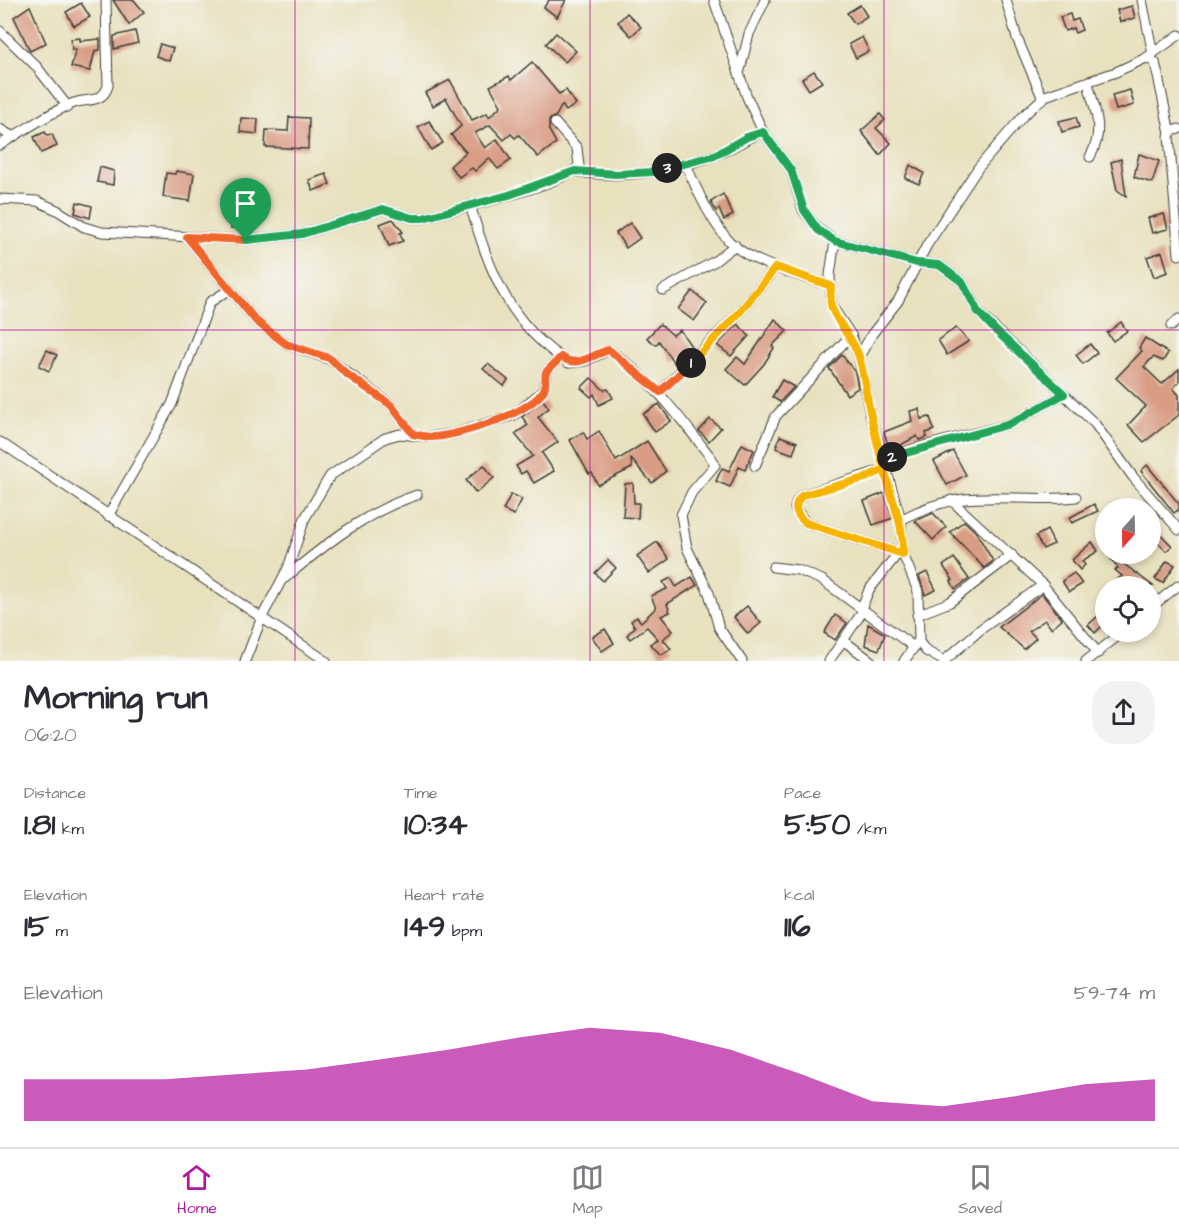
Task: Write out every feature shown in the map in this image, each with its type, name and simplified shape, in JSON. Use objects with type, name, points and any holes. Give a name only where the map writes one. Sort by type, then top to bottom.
[{"type":"street","points":[[0,145],[68,106],[102,98],[105,94],[108,86],[106,0]]},
{"type":"street","points":[[714,0],[740,70],[747,97],[763,132],[791,170],[804,210],[818,230],[835,241],[917,263],[939,265],[962,282],[978,312],[1095,424],[1132,477],[1179,530]]},
{"type":"street","points":[[740,70],[749,34],[765,0]]},
{"type":"street","points":[[1006,0],[1017,38],[1043,99]]},
{"type":"street","points":[[1142,0],[1149,56],[1155,62],[1174,131],[1179,255]]},
{"type":"street","points":[[0,31],[36,66],[68,106]]},
{"type":"street","points":[[860,357],[872,334],[898,302],[917,263],[978,168],[1023,116],[1043,99],[1057,91],[1088,83],[1149,56],[1179,35]]},
{"type":"street","points":[[1088,83],[1099,128],[1099,137],[1090,157]]},
{"type":"street","points":[[555,123],[577,148],[579,166],[575,171]]},
{"type":"street","points":[[0,129],[13,137]]},
{"type":"street","points":[[0,199],[37,201],[57,210],[84,227],[102,232],[246,240],[302,234],[383,209],[412,218],[423,218],[509,195],[575,171],[616,174],[654,172],[714,156],[747,137],[763,132]]},
{"type":"street","points":[[686,164],[698,193],[730,241],[755,259],[831,286]]},
{"type":"street","points":[[470,205],[486,259],[506,300],[527,326],[569,363],[585,361],[609,350],[660,392],[715,465],[692,492],[681,515],[687,548],[709,593],[719,628],[742,661]]},
{"type":"street","points":[[187,237],[243,308],[272,335],[286,344],[329,358],[348,375],[391,405],[413,434]]},
{"type":"street","points":[[835,241],[831,305],[850,335],[860,357],[884,465],[901,520],[901,553],[918,591],[916,644],[904,661]]},
{"type":"street","points":[[663,290],[715,261],[735,245]]},
{"type":"street","points":[[660,392],[732,321],[776,267]]},
{"type":"street","points":[[108,516],[172,404],[210,302],[229,290]]},
{"type":"street","points":[[755,466],[776,416],[850,335]]},
{"type":"street","points":[[246,661],[261,617],[282,580],[305,518],[330,476],[385,438],[413,434],[430,437],[453,434],[514,415],[538,397],[546,384],[546,372],[561,357]]},
{"type":"street","points":[[901,553],[806,523],[795,508],[797,501],[803,495],[865,478],[916,448],[1010,424],[1064,394]]},
{"type":"street","points":[[0,442],[261,617],[314,658],[326,661]]},
{"type":"street","points":[[282,580],[360,520],[382,508],[417,495]]},
{"type":"street","points":[[901,520],[917,511],[951,500],[982,496],[1047,500],[1076,497]]},
{"type":"street","points":[[951,500],[1043,585],[1098,653]]},
{"type":"street","points":[[828,661],[844,641],[862,610],[868,590],[901,553]]},
{"type":"street","points":[[917,615],[950,602],[1012,555]]},
{"type":"street","points":[[773,567],[798,570],[822,580],[862,610],[944,661],[981,628],[1043,585]]},
{"type":"street","points":[[1161,599],[1179,585]]},
{"type":"street","points":[[844,641],[871,661]]},
{"type":"street","points":[[1088,661],[1111,642]]},
{"type":"building","points":[[113,0],[134,0],[144,12],[129,25]]},
{"type":"building","points":[[549,0],[566,0],[557,17],[544,7]]},
{"type":"building","points":[[81,3],[90,17],[74,26],[66,12]]},
{"type":"building","points":[[860,5],[867,16],[855,24],[847,13]]},
{"type":"building","points":[[30,6],[46,43],[30,51],[14,17]]},
{"type":"building","points":[[1132,6],[1135,18],[1120,22],[1117,10]]},
{"type":"building","points":[[627,13],[641,27],[631,36],[618,22]]},
{"type":"building","points":[[1070,14],[1072,21],[1078,19],[1082,30],[1075,33],[1073,28],[1065,31],[1060,17]]},
{"type":"building","points":[[135,31],[138,43],[114,49],[114,36]]},
{"type":"building","points":[[556,33],[576,51],[565,62],[546,44]]},
{"type":"building","points":[[862,37],[869,51],[856,58],[849,44]]},
{"type":"building","points":[[80,38],[80,41],[100,39],[100,50],[95,51],[90,71],[71,67],[76,49],[72,50],[71,39]]},
{"type":"building","points":[[160,44],[173,48],[169,61],[156,56]]},
{"type":"building","points":[[532,62],[559,94],[566,90],[576,104],[566,111],[562,105],[556,116],[549,120],[549,130],[556,143],[538,157],[519,135],[515,138],[511,134],[504,140],[490,125],[475,133],[485,148],[497,139],[511,160],[498,169],[489,158],[475,171],[472,168],[459,177],[450,166],[466,152],[451,135],[461,126],[446,98],[433,106],[425,93],[450,80],[472,120],[487,113],[489,117],[501,106],[490,86],[509,76],[511,80]]},
{"type":"building","points":[[814,71],[822,82],[809,90],[802,79]]},
{"type":"building","points":[[1130,90],[1134,105],[1116,110],[1112,95]]},
{"type":"building","points":[[880,114],[885,120],[876,128],[891,143],[880,155],[861,131]]},
{"type":"building","points":[[289,117],[309,118],[308,149],[265,147],[266,130],[288,131]]},
{"type":"building","points":[[1076,117],[1079,127],[1062,132],[1059,121]]},
{"type":"building","points":[[241,118],[258,119],[257,134],[240,132]]},
{"type":"building","points":[[429,121],[443,143],[431,150],[418,127]]},
{"type":"building","points":[[45,132],[47,135],[52,134],[57,146],[41,153],[34,137]]},
{"type":"building","points":[[1139,154],[1159,161],[1152,183],[1134,177]]},
{"type":"building","points":[[1121,159],[1126,196],[1117,190],[1111,162]]},
{"type":"building","points":[[910,165],[924,173],[919,184],[905,178]]},
{"type":"building","points":[[100,167],[114,171],[113,185],[97,182]]},
{"type":"building","points":[[176,171],[194,174],[190,201],[163,197],[166,173],[175,174]]},
{"type":"building","points":[[326,174],[330,184],[313,191],[309,180]]},
{"type":"building","points":[[723,194],[733,215],[724,220],[719,209],[716,211],[711,202]]},
{"type":"building","points":[[77,202],[92,206],[90,218],[75,213]]},
{"type":"building","points":[[243,206],[246,225],[231,228],[227,210]]},
{"type":"building","points":[[1164,214],[1168,229],[1152,233],[1148,218]]},
{"type":"building","points":[[393,219],[403,232],[400,233],[403,241],[389,246],[380,224]]},
{"type":"building","points":[[630,223],[640,238],[626,248],[616,233]]},
{"type":"building","points":[[1162,252],[1168,272],[1154,277],[1147,257]]},
{"type":"building","points":[[692,291],[707,303],[694,321],[678,309]]},
{"type":"building","points":[[775,319],[787,331],[772,346],[774,348],[764,364],[745,385],[726,369],[737,357],[745,364]]},
{"type":"building","points":[[1121,322],[1127,331],[1113,341],[1107,333]]},
{"type":"building","points":[[660,324],[673,335],[680,330],[693,349],[674,363],[659,341],[656,345],[647,338]]},
{"type":"building","points":[[738,324],[749,336],[731,356],[717,345]]},
{"type":"building","points":[[956,328],[969,341],[947,355],[938,340]]},
{"type":"building","points":[[1145,338],[1168,353],[1163,361],[1153,357],[1144,367],[1162,384],[1179,369],[1179,382],[1173,388],[1179,395],[1179,415],[1144,442],[1128,425],[1146,406],[1116,378],[1142,351],[1139,348]]},
{"type":"building","points":[[1090,344],[1097,353],[1083,364],[1076,355]]},
{"type":"building","points":[[47,350],[57,355],[49,371],[39,366]]},
{"type":"building","points":[[842,355],[855,372],[858,388],[847,395],[829,368]]},
{"type":"building","points":[[488,364],[508,380],[504,386],[483,369]]},
{"type":"building","points":[[591,378],[604,390],[608,389],[613,398],[599,405],[594,394],[591,397],[581,388]]},
{"type":"building","points":[[782,380],[794,387],[780,402],[772,397]]},
{"type":"building","points":[[543,400],[549,408],[538,417],[558,442],[542,453],[554,471],[534,483],[526,471],[521,474],[516,466],[533,456],[515,434],[528,425],[522,417]]},
{"type":"building","points":[[659,404],[671,421],[655,432],[643,414]]},
{"type":"building","points":[[919,409],[921,419],[930,417],[934,430],[926,433],[927,437],[919,440],[917,436],[890,451],[884,432],[912,421],[910,411]]},
{"type":"building","points":[[710,419],[721,428],[709,441],[699,431]]},
{"type":"building","points":[[599,431],[616,461],[647,441],[666,471],[652,483],[631,459],[632,468],[598,485],[592,473],[589,474],[570,440],[583,432],[587,439]]},
{"type":"building","points":[[780,436],[797,442],[793,454],[776,448]]},
{"type":"building","points":[[742,444],[754,450],[745,470],[739,467],[730,487],[716,481],[722,468],[729,471]]},
{"type":"building","points":[[953,451],[966,475],[947,485],[934,461]]},
{"type":"building","points":[[484,465],[494,478],[476,493],[466,480]]},
{"type":"building","points":[[1147,465],[1179,504],[1179,509],[1174,513],[1141,471]]},
{"type":"building","points":[[633,483],[634,503],[639,503],[638,518],[623,517],[625,484]]},
{"type":"building","points":[[884,493],[893,518],[873,525],[864,501]]},
{"type":"building","points":[[511,494],[522,499],[514,515],[503,510]]},
{"type":"building","points":[[1094,504],[1095,506],[1095,512],[1072,523],[1069,518]]},
{"type":"building","points":[[933,513],[946,527],[933,540],[915,521]]},
{"type":"building","points":[[964,521],[976,532],[993,561],[984,568],[950,532]]},
{"type":"building","points":[[1047,530],[1054,544],[1043,549],[1036,536]]},
{"type":"building","points":[[1161,534],[1172,546],[1166,551],[1161,546]]},
{"type":"building","points":[[657,542],[669,559],[649,573],[637,556]]},
{"type":"building","points":[[1092,542],[1095,553],[1082,561],[1085,565],[1080,570],[1072,560]]},
{"type":"building","points":[[954,558],[969,579],[955,589],[951,581],[953,580],[943,566]]},
{"type":"building","points":[[608,560],[616,568],[603,581],[595,573]]},
{"type":"building","points":[[1167,561],[1175,565],[1163,583],[1161,576],[1157,576]]},
{"type":"building","points":[[1115,564],[1124,564],[1140,576],[1122,576],[1115,570],[1118,568]]},
{"type":"building","points":[[927,572],[936,590],[925,595],[919,576]]},
{"type":"building","points":[[1074,573],[1082,584],[1069,592],[1062,581]]},
{"type":"building","points":[[692,577],[697,585],[667,604],[670,612],[661,616],[673,631],[663,639],[671,649],[661,655],[650,644],[658,639],[647,627],[630,639],[627,635],[635,627],[631,621],[637,617],[641,622],[656,608],[651,596],[667,589],[663,582],[671,578],[676,587]]},
{"type":"building","points":[[1042,594],[1062,619],[1051,628],[1045,620],[1029,631],[1036,638],[1024,649],[999,627]]},
{"type":"building","points":[[747,606],[761,623],[748,634],[734,617]]},
{"type":"building","points":[[835,615],[847,623],[835,640],[824,633]]},
{"type":"building","points":[[1095,619],[1095,633],[1088,625]]},
{"type":"building","points":[[868,624],[885,634],[879,650],[865,645]]},
{"type":"building","points":[[605,629],[614,643],[602,651],[592,637]]},
{"type":"route","points":[[246,240],[187,237],[243,308],[272,335],[286,344],[329,358],[348,375],[391,405],[413,434],[430,437],[453,434],[514,415],[544,390],[546,372],[561,357],[569,363],[585,361],[609,350],[660,392],[739,313],[776,267],[831,286],[831,305],[834,313],[850,335],[860,357],[870,415],[883,461],[885,469],[890,489],[901,520],[904,538],[903,554],[806,523],[799,517],[795,508],[797,501],[803,495],[865,478],[885,469],[884,465],[883,461],[898,454],[981,434],[1010,424],[1064,394],[994,329],[978,312],[962,282],[939,265],[917,263],[835,241],[818,230],[804,210],[791,170],[763,132],[747,137],[714,156],[654,172],[589,174],[575,171],[509,195],[423,218],[412,218],[383,209],[302,234],[246,240]]}]
